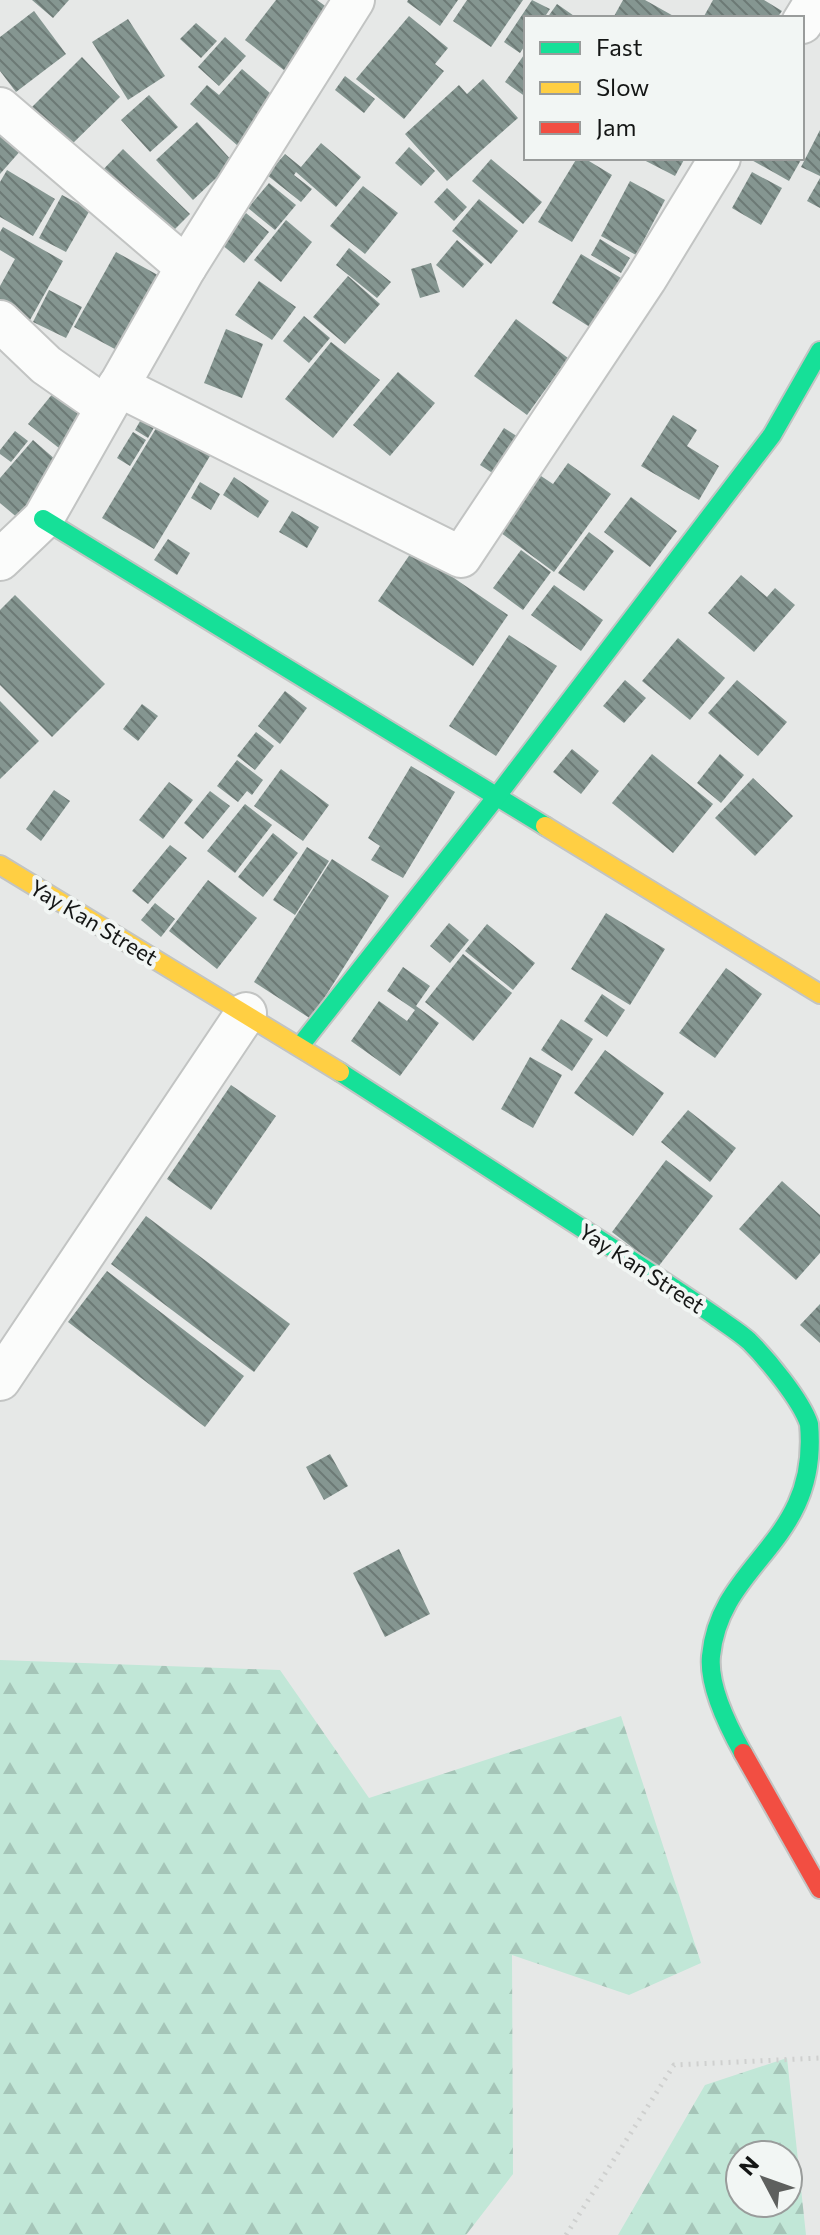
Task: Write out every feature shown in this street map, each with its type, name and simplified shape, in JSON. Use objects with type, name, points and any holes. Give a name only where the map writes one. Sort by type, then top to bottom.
[{"type":"street","points":[[0,560],[43,519],[186,267],[354,0]]},
{"type":"street","points":[[804,20],[816,0]]},
{"type":"street","points":[[0,108],[186,267]]},
{"type":"street","points":[[0,321],[46,365],[461,557],[646,279],[719,160]]},
{"type":"street","points":[[300,1046],[497,796],[772,435],[820,351]]},
{"type":"street","points":[[43,519],[820,994]]},
{"type":"street","name":"Yay Kan Street","points":[[0,865],[300,1046],[682,1293],[748,1340],[783,1381],[814,1420],[818,1468],[814,1498],[800,1527],[747,1585],[722,1619],[711,1657],[717,1695],[733,1735],[820,1889]]},
{"type":"street","points":[[0,1380],[246,1013]]},
{"type":"path","points":[[566,2235],[674,2065],[820,2058]]},
{"type":"green space","points":[[0,1660],[280,1670],[369,1798],[621,1716],[701,1963],[629,1995],[512,1955],[513,2174],[466,2235],[0,2235]]},
{"type":"green space","points":[[787,2058],[796,2139],[724,2139],[724,2219],[804,2219],[804,2216],[806,2235],[618,2235],[705,2085]]},
{"type":"building","points":[[32,0],[69,0],[53,18]]},
{"type":"building","points":[[276,0],[317,0],[336,14],[289,74],[245,40]]},
{"type":"building","points":[[408,0],[458,0],[440,26]]},
{"type":"building","points":[[467,0],[523,0],[491,47],[453,21]]},
{"type":"building","points":[[532,0],[550,9],[545,16],[524,16],[524,47],[520,53],[504,42]]},
{"type":"building","points":[[623,0],[645,0],[673,16],[614,16]]},
{"type":"building","points":[[713,0],[764,0],[782,11],[778,16],[704,16]]},
{"type":"building","points":[[557,4],[574,16],[548,16]]},
{"type":"building","points":[[34,11],[66,54],[16,92],[0,71],[0,37]]},
{"type":"building","points":[[409,16],[448,48],[435,64],[444,71],[404,119],[356,79]]},
{"type":"building","points":[[128,19],[165,76],[128,100],[92,42]]},
{"type":"building","points":[[196,23],[217,41],[201,58],[180,39]]},
{"type":"building","points":[[225,37],[246,56],[219,86],[198,67]]},
{"type":"building","points":[[524,55],[524,96],[505,82]]},
{"type":"building","points":[[82,57],[120,97],[67,149],[29,110]]},
{"type":"building","points":[[242,69],[278,100],[238,146],[190,104],[207,85],[219,95]]},
{"type":"building","points":[[345,76],[375,99],[364,113],[335,90]]},
{"type":"building","points":[[483,79],[518,118],[447,181],[405,134],[459,85],[467,94]]},
{"type":"building","points":[[149,95],[178,127],[150,152],[121,120]]},
{"type":"building","points":[[197,122],[233,162],[193,200],[156,160]]},
{"type":"building","points":[[0,130],[22,149],[0,174]]},
{"type":"building","points":[[820,130],[820,176],[801,167]]},
{"type":"building","points":[[321,143],[361,177],[336,207],[296,172],[294,175],[312,189],[301,202],[267,175],[285,154],[301,167]]},
{"type":"building","points":[[409,147],[435,171],[421,186],[395,163]]},
{"type":"building","points":[[123,149],[190,214],[161,243],[95,178]]},
{"type":"building","points":[[491,159],[542,202],[523,224],[472,181]]},
{"type":"building","points":[[576,160],[587,160],[612,175],[572,242],[538,222]]},
{"type":"building","points":[[644,160],[684,160],[675,176]]},
{"type":"building","points":[[752,160],[801,160],[789,181]]},
{"type":"building","points":[[7,170],[55,199],[33,236],[0,217],[0,182]]},
{"type":"building","points":[[752,172],[782,188],[761,225],[732,208]]},
{"type":"building","points":[[820,178],[820,208],[807,201]]},
{"type":"building","points":[[630,181],[665,200],[636,255],[601,236]]},
{"type":"building","points":[[269,183],[296,205],[275,230],[248,208]]},
{"type":"building","points":[[363,186],[398,213],[365,254],[330,226]]},
{"type":"building","points":[[447,188],[467,207],[454,221],[434,202]]},
{"type":"building","points":[[62,195],[90,210],[66,252],[39,238]]},
{"type":"building","points":[[479,199],[518,231],[491,264],[452,231]]},
{"type":"building","points":[[246,213],[269,232],[244,263],[221,244]]},
{"type":"building","points":[[286,220],[312,242],[281,282],[254,260]]},
{"type":"building","points":[[3,227],[63,261],[30,320],[0,304],[0,286],[15,259],[0,250]]},
{"type":"building","points":[[600,239],[630,258],[621,273],[591,255]]},
{"type":"building","points":[[457,240],[484,264],[463,288],[436,265]]},
{"type":"building","points":[[349,248],[391,282],[377,298],[336,265]]},
{"type":"building","points":[[116,252],[165,279],[124,354],[74,327]]},
{"type":"building","points":[[581,254],[626,281],[596,331],[552,303]]},
{"type":"building","points":[[431,263],[440,292],[420,298],[411,269]]},
{"type":"building","points":[[348,276],[380,304],[345,344],[313,317]]},
{"type":"building","points":[[259,281],[296,307],[272,340],[235,315]]},
{"type":"building","points":[[49,290],[82,307],[66,338],[33,322]]},
{"type":"building","points":[[304,316],[330,338],[309,363],[283,341]]},
{"type":"building","points":[[516,319],[568,358],[527,415],[474,376]]},
{"type":"building","points":[[226,329],[263,344],[242,398],[204,383]]},
{"type":"building","points":[[331,342],[380,380],[333,438],[285,399]]},
{"type":"building","points":[[398,372],[435,403],[390,456],[353,425]]},
{"type":"building","points":[[54,392],[94,423],[68,455],[28,424]]},
{"type":"building","points":[[673,415],[697,430],[687,446],[719,466],[699,500],[641,466]]},
{"type":"building","points":[[143,416],[156,424],[148,438],[135,430]]},
{"type":"building","points":[[161,420],[213,451],[154,549],[102,518]]},
{"type":"building","points":[[504,428],[548,456],[505,481],[480,465]]},
{"type":"building","points":[[15,431],[28,441],[11,462],[0,454],[0,450]]},
{"type":"building","points":[[133,432],[146,440],[130,466],[117,458]]},
{"type":"building","points":[[33,440],[64,467],[19,519],[0,503],[0,478]]},
{"type":"building","points":[[568,463],[611,494],[554,572],[497,530],[538,474],[553,484]]},
{"type":"building","points":[[234,477],[269,501],[258,518],[223,495]]},
{"type":"building","points":[[200,482],[220,494],[211,510],[191,498]]},
{"type":"building","points":[[631,497],[677,531],[650,567],[604,532]]},
{"type":"building","points":[[292,511],[319,527],[307,548],[279,532]]},
{"type":"building","points":[[589,532],[614,551],[584,591],[558,573]]},
{"type":"building","points":[[168,539],[190,553],[177,575],[154,560]]},
{"type":"building","points":[[413,550],[508,615],[473,666],[378,601]]},
{"type":"building","points":[[521,550],[551,572],[523,610],[493,588]]},
{"type":"building","points":[[741,575],[767,597],[775,588],[795,605],[754,652],[708,613]]},
{"type":"building","points":[[554,585],[603,620],[581,651],[531,615]]},
{"type":"building","points":[[15,595],[105,684],[52,737],[0,685],[0,610]]},
{"type":"building","points":[[509,635],[557,666],[496,756],[449,726]]},
{"type":"building","points":[[678,638],[725,678],[690,720],[642,681]]},
{"type":"building","points":[[625,680],[646,698],[624,723],[603,706]]},
{"type":"building","points":[[737,680],[787,722],[758,756],[708,713]]},
{"type":"building","points":[[285,691],[307,708],[280,744],[258,726]]},
{"type":"building","points":[[0,701],[39,741],[0,779]]},
{"type":"building","points":[[142,704],[158,716],[138,741],[123,729]]},
{"type":"building","points":[[256,732],[274,746],[255,770],[237,756]]},
{"type":"building","points":[[572,749],[599,771],[581,794],[553,772]]},
{"type":"building","points":[[652,754],[713,804],[673,853],[612,803]]},
{"type":"building","points":[[720,754],[744,775],[721,803],[697,783]]},
{"type":"building","points":[[237,760],[263,780],[252,795],[247,791],[238,802],[217,786]]},
{"type":"building","points":[[411,766],[455,792],[403,878],[371,860],[380,846],[368,838]]},
{"type":"building","points":[[281,769],[329,805],[303,841],[254,806]]},
{"type":"building","points":[[753,778],[793,816],[755,856],[715,818]]},
{"type":"building","points":[[169,782],[193,800],[163,839],[139,820]]},
{"type":"building","points":[[54,790],[70,801],[41,841],[26,829]]},
{"type":"building","points":[[210,791],[230,806],[203,839],[184,823]]},
{"type":"building","points":[[245,804],[272,825],[235,873],[207,851]]},
{"type":"building","points":[[273,833],[298,853],[263,897],[238,877]]},
{"type":"building","points":[[170,845],[187,858],[148,904],[132,891]]},
{"type":"building","points":[[307,847],[329,861],[295,915],[273,900]]},
{"type":"building","points":[[332,859],[389,896],[311,1019],[254,982]]},
{"type":"building","points":[[208,880],[257,918],[217,969],[169,931]]},
{"type":"building","points":[[155,903],[175,919],[161,937],[141,920]]},
{"type":"building","points":[[606,913],[665,949],[630,1005],[571,969]]},
{"type":"building","points":[[449,923],[469,940],[450,963],[430,946]]},
{"type":"building","points":[[487,924],[535,963],[513,990],[465,951]]},
{"type":"building","points":[[463,954],[512,993],[473,1041],[425,1002]]},
{"type":"building","points":[[403,967],[430,986],[416,1006],[439,1023],[400,1076],[351,1041],[379,1001],[407,1021],[415,1010],[387,991]]},
{"type":"building","points":[[726,968],[762,994],[715,1058],[679,1033]]},
{"type":"building","points":[[602,994],[625,1010],[607,1037],[584,1021]]},
{"type":"building","points":[[561,1019],[593,1039],[572,1071],[541,1050]]},
{"type":"building","points":[[605,1050],[664,1093],[633,1136],[574,1093]]},
{"type":"building","points":[[530,1057],[562,1075],[533,1128],[501,1109]]},
{"type":"building","points":[[231,1085],[276,1116],[211,1210],[167,1179]]},
{"type":"building","points":[[688,1110],[736,1148],[710,1182],[661,1142]]},
{"type":"building","points":[[666,1160],[713,1196],[658,1267],[612,1232]]},
{"type":"building","points":[[782,1181],[820,1215],[820,1253],[796,1280],[739,1229]]},
{"type":"building","points":[[146,1216],[290,1324],[254,1372],[111,1264]]},
{"type":"building","points":[[107,1271],[244,1376],[205,1427],[68,1322]]},
{"type":"building","points":[[820,1304],[820,1343],[800,1325]]},
{"type":"building","points":[[330,1454],[348,1486],[324,1500],[306,1467]]},
{"type":"building","points":[[399,1549],[430,1614],[385,1637],[353,1573]]},
{"type":"traffic: fast","points":[[300,1046],[497,796],[772,435],[820,351]]},
{"type":"traffic: fast","points":[[43,519],[545,826]]},
{"type":"traffic: fast","points":[[340,1072],[737,1331],[765,1359],[805,1414],[809,1424],[808,1465],[800,1498],[785,1525],[732,1597],[718,1624],[711,1656],[716,1693],[743,1753]]},
{"type":"traffic: slow","points":[[545,826],[820,994]]},
{"type":"traffic: slow","points":[[0,865],[340,1072]]},
{"type":"traffic: jam","points":[[743,1753],[820,1889]]}]
